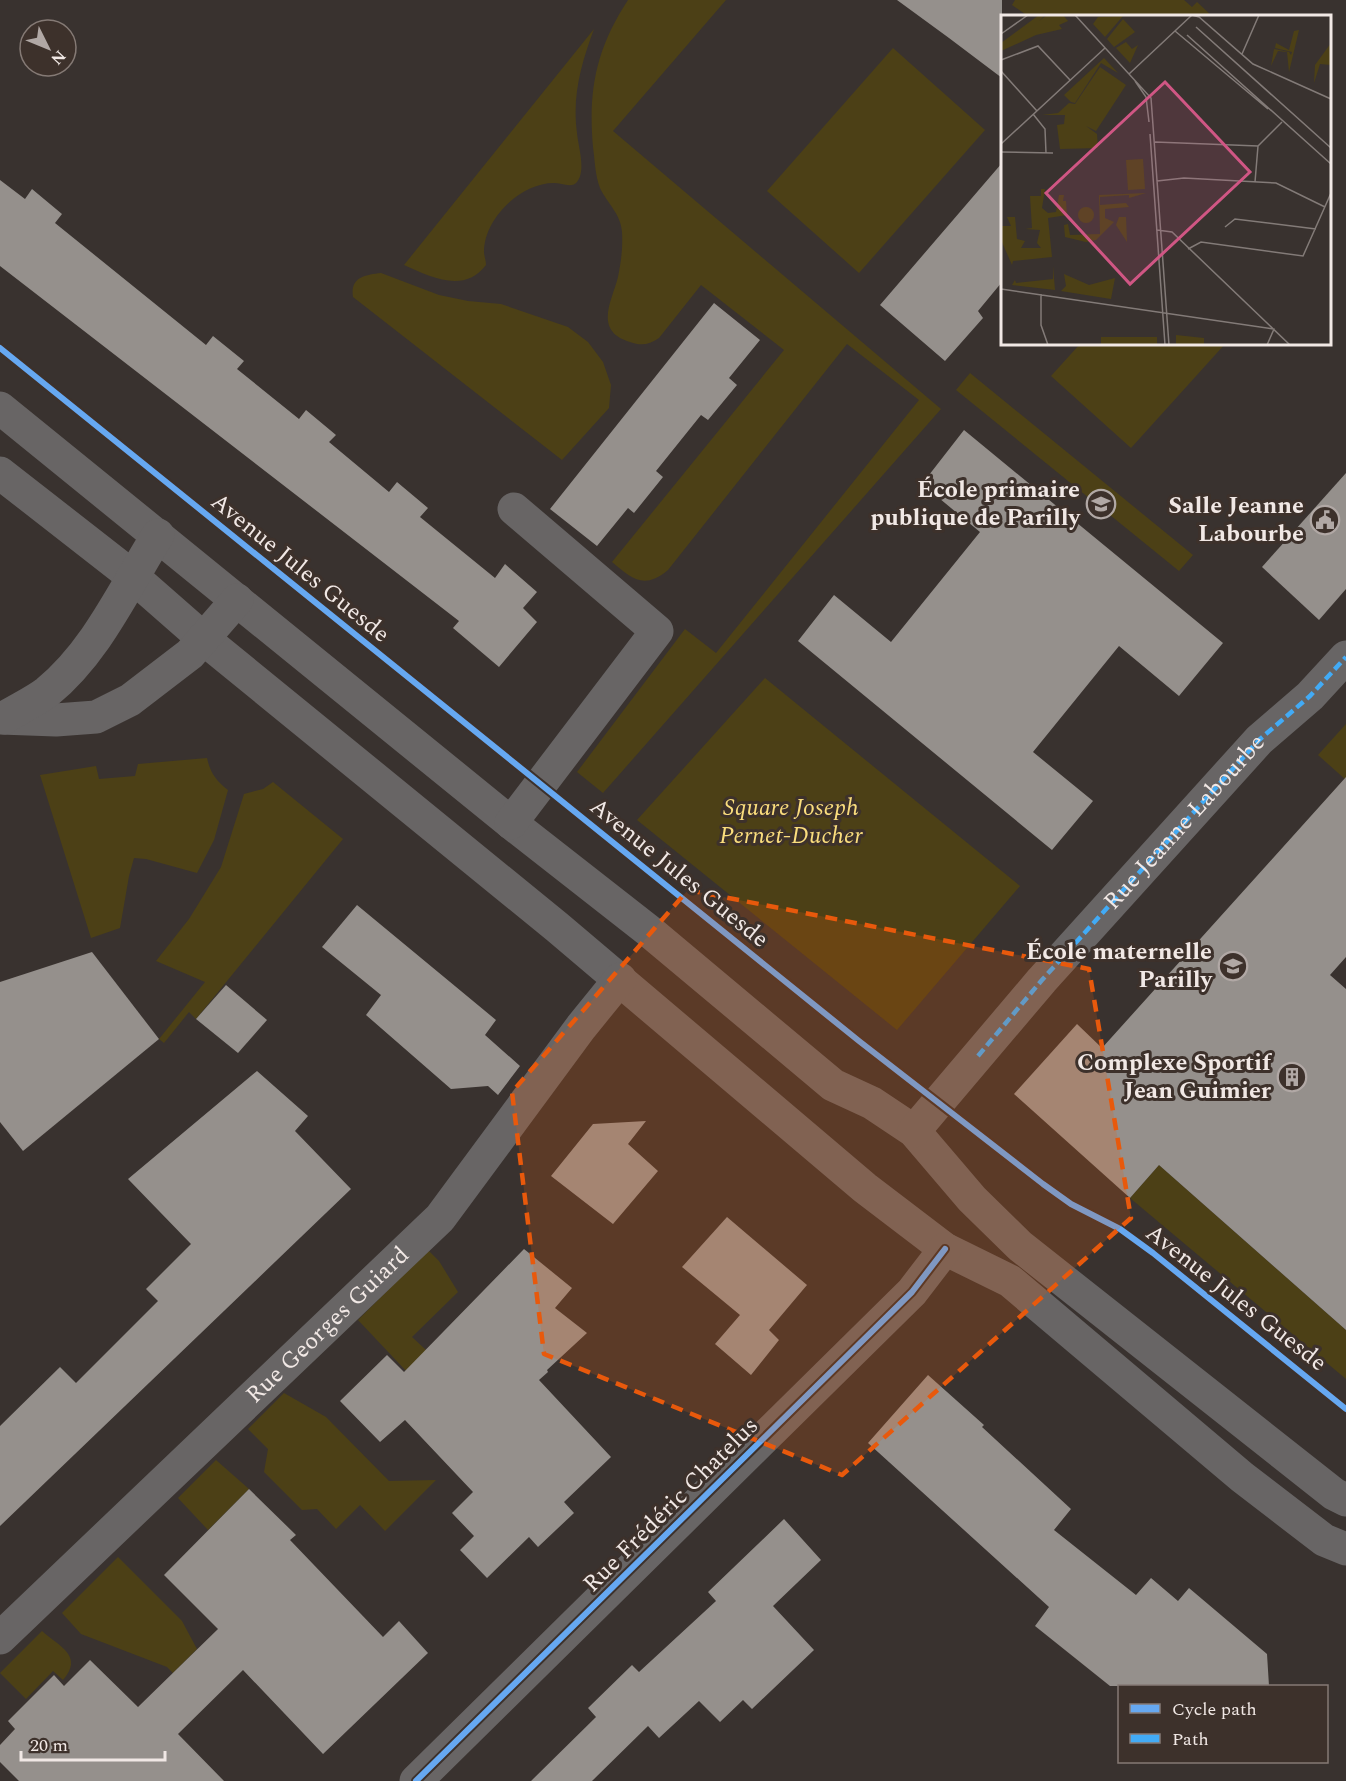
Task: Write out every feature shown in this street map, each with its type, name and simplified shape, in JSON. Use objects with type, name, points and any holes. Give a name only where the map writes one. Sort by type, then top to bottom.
[{"type":"street","points":[[0,408],[511,823],[649,932],[833,1085],[872,1103],[914,1131],[972,1199],[1020,1246],[1334,1494],[1346,1500]]},
{"type":"street","points":[[0,473],[132,576],[205,640],[620,979],[865,1188],[945,1249],[1010,1281],[1242,1477],[1324,1540],[1346,1549]]},
{"type":"street","points":[[511,823],[657,631],[514,509]]},
{"type":"street","points":[[2,718],[46,692],[78,663],[158,536]]},
{"type":"street","points":[[2,718],[56,720],[96,717],[130,700],[205,640],[237,600]]},
{"type":"street","name":"Rue Jeanne Labourbe","points":[[914,1131],[1042,980],[1258,740],[1310,696],[1346,657]]},
{"type":"street","name":"Rue Georges Guiard","points":[[0,1638],[440,1218],[620,979]]},
{"type":"street","name":"Rue Frédéric Chatelus","points":[[416,1781],[912,1292],[945,1249]]},
{"type":"highlighted area","points":[[688,890],[1089,969],[1131,1218],[842,1475],[544,1354],[512,1092]]},
{"type":"green space","points":[[628,0],[726,0],[613,131],[941,409],[603,793],[577,772],[685,629],[716,653],[919,400],[847,344],[668,570],[652,580],[638,580],[612,562],[784,350],[701,285],[659,338],[648,343],[634,343],[619,337],[608,323],[609,305],[620,266],[622,232],[619,220],[600,188],[597,178],[592,126],[593,88],[608,36]]},
{"type":"green space","points":[[1015,0],[1184,0],[1192,7],[1197,2],[1211,15],[1027,15],[1012,5]]},
{"type":"green space","points":[[594,29],[585,55],[577,93],[576,119],[581,172],[576,183],[542,185],[517,196],[497,215],[490,227],[484,252],[486,265],[468,279],[458,281],[436,278],[404,265]]},
{"type":"green space","points":[[893,48],[985,130],[859,273],[767,191]]},
{"type":"green space","points":[[381,273],[439,295],[501,304],[568,327],[588,342],[603,362],[611,385],[609,408],[562,460],[353,297],[356,281],[364,276]]},
{"type":"green space","points":[[1079,345],[1224,345],[1131,448],[1051,376]]},
{"type":"green space","points":[[970,373],[1193,555],[1179,571],[956,390]]},
{"type":"green space","name":"Square Joseph Pernet-Ducher","points":[[765,678],[1020,886],[897,1030],[637,820]]},
{"type":"green space","points":[[1346,724],[1346,780],[1318,755]]},
{"type":"green space","points":[[207,758],[214,776],[228,790],[214,840],[197,873],[146,859],[134,858],[120,928],[91,938],[40,775],[96,766],[99,779],[135,776],[138,764]]},
{"type":"green space","points":[[273,782],[343,839],[196,1019],[189,1012],[164,1043],[159,1039],[205,982],[156,961],[189,919],[221,867],[244,794],[263,789]]},
{"type":"green space","points":[[1159,1165],[1346,1330],[1346,1379],[1130,1198]]},
{"type":"green space","points":[[428,1250],[439,1261],[458,1292],[412,1337],[426,1350],[474,1443],[358,1320]]},
{"type":"green space","points":[[284,1393],[326,1417],[389,1481],[436,1480],[385,1531],[360,1505],[336,1529],[317,1509],[302,1510],[264,1472],[268,1449],[248,1429]]},
{"type":"green space","points":[[216,1460],[249,1489],[208,1530],[178,1498]]},
{"type":"green space","points":[[118,1557],[182,1621],[197,1649],[173,1673],[167,1667],[81,1634],[62,1613]]},
{"type":"green space","points":[[42,1631],[67,1652],[71,1664],[63,1680],[53,1671],[26,1699],[0,1673]]},
{"type":"building","points":[[897,0],[1002,0],[1001,77]]},
{"type":"building","points":[[1001,164],[1001,283],[978,311],[983,318],[945,361],[880,305]]},
{"type":"building","points":[[0,180],[25,199],[32,189],[62,214],[55,223],[206,345],[213,336],[244,361],[237,369],[299,419],[306,410],[336,435],[329,442],[389,492],[397,482],[428,508],[420,517],[495,578],[505,564],[537,592],[523,608],[537,622],[499,667],[453,628],[459,621],[0,266]]},
{"type":"building","points":[[714,303],[760,340],[729,378],[737,385],[708,420],[701,415],[656,471],[663,477],[634,513],[628,508],[597,546],[550,509]]},
{"type":"building","points":[[964,430],[1223,643],[1179,696],[1119,646],[1033,752],[1093,801],[1052,850],[798,641],[834,595],[891,642],[980,532],[922,484]]},
{"type":"building","name":"Salle Jeanne Labourbe","points":[[1346,473],[1346,589],[1319,620],[1262,567]]},
{"type":"building","points":[[1346,777],[1346,957],[1330,975],[1346,989],[1346,1330],[1159,1165],[1130,1198],[1014,1094],[1077,1024],[1102,1048]]},
{"type":"building","points":[[357,905],[496,1020],[485,1035],[520,1066],[498,1095],[488,1086],[451,1089],[366,1015],[381,995],[322,947]]},
{"type":"building","points":[[92,952],[159,1039],[23,1151],[0,1122],[0,982]]},
{"type":"building","points":[[226,985],[267,1020],[238,1053],[196,1019]]},
{"type":"building","points":[[257,1071],[308,1116],[295,1131],[351,1189],[0,1526],[0,1426],[60,1367],[76,1383],[158,1301],[146,1289],[191,1244],[128,1179]]},
{"type":"building","points":[[646,1121],[628,1144],[658,1171],[613,1224],[551,1176],[593,1124]]},
{"type":"building","points":[[727,1217],[807,1285],[769,1330],[779,1340],[751,1375],[715,1344],[740,1315],[682,1267]]},
{"type":"building","points":[[524,1249],[572,1288],[555,1308],[587,1333],[539,1380],[611,1457],[564,1502],[574,1513],[538,1547],[529,1537],[487,1578],[460,1550],[474,1536],[452,1513],[473,1492],[405,1420],[380,1442],[340,1401],[387,1355],[404,1372]]},
{"type":"building","points":[[928,1375],[984,1425],[982,1427],[1071,1509],[1054,1530],[1136,1595],[1151,1578],[1178,1601],[1189,1588],[1267,1654],[1269,1685],[1110,1686],[1035,1626],[1049,1607],[868,1443]]},
{"type":"building","points":[[249,1489],[296,1535],[290,1540],[383,1637],[399,1621],[428,1653],[323,1754],[243,1670],[178,1734],[224,1781],[19,1781],[0,1762],[0,1745],[15,1729],[8,1721],[54,1675],[64,1686],[90,1660],[138,1707],[218,1629],[164,1575]]},
{"type":"building","points":[[784,1519],[821,1560],[773,1606],[814,1650],[752,1709],[743,1700],[720,1722],[699,1701],[659,1738],[648,1726],[592,1781],[531,1781],[596,1717],[588,1708],[632,1665],[639,1672],[716,1601],[708,1592]]},
{"type":"marked path","points":[[978,1056],[1042,980],[1259,740],[1310,696],[1346,657]]},
{"type":"cycle path","name":"Avenue Jules Guesde","points":[[0,348],[859,1041],[1043,1184],[1071,1204],[1120,1229],[1153,1253],[1346,1409]]},
{"type":"cycle path","points":[[416,1781],[912,1292],[945,1249]]},
{"type":"place","name":"École primaire publique de Parilly","points":[[1101,504]]},
{"type":"place","name":"Salle Jeanne Labourbe","points":[[1325,520]]},
{"type":"place","name":"École maternelle Parilly","points":[[1233,966]]},
{"type":"place","name":"Complexe Sportif Jean Guimier","points":[[1292,1077]]}]
